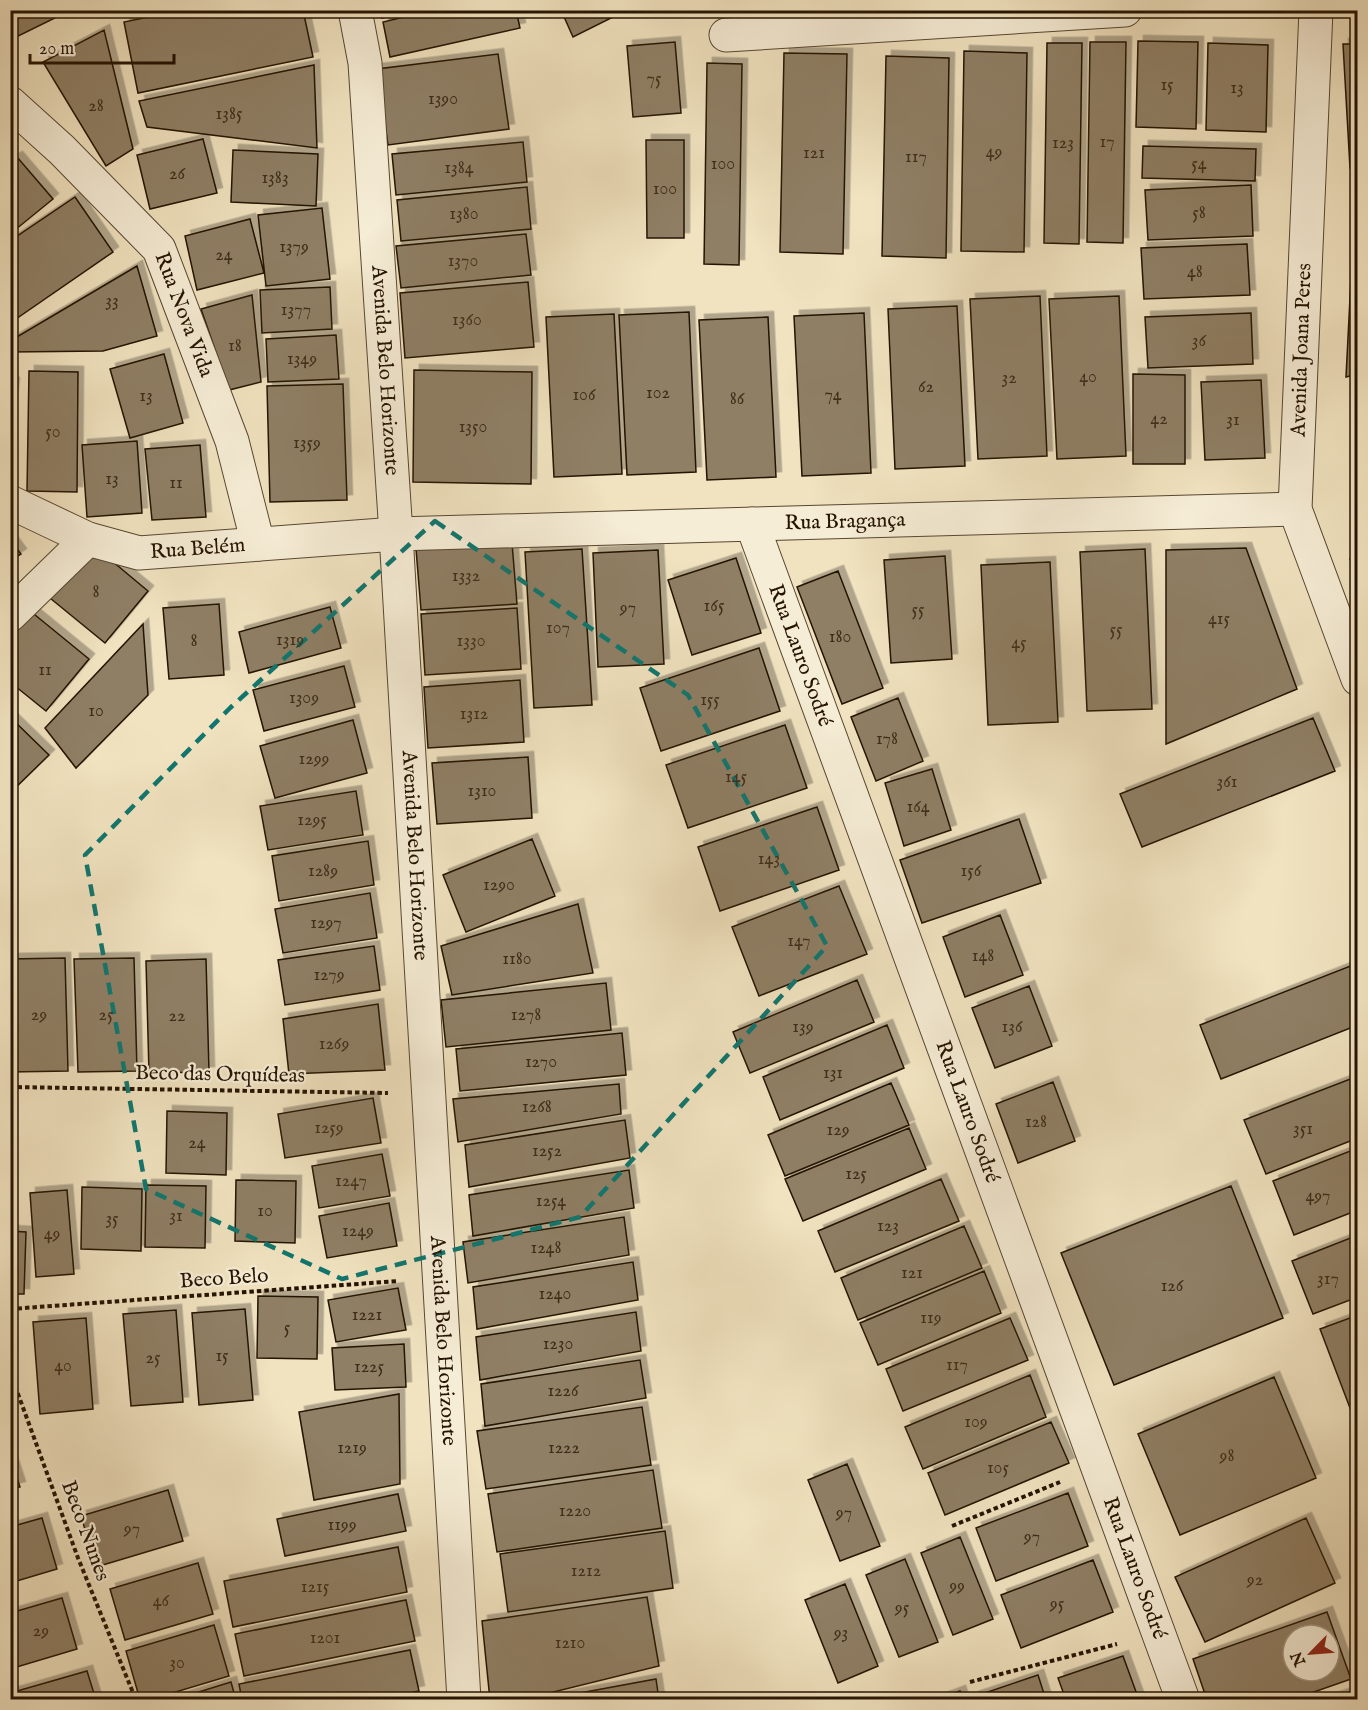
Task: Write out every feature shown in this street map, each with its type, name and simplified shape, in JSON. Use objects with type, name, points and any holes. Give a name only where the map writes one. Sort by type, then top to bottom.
[{"type":"street","name":"Avenida Belo Horizonte","points":[[355,10],[365,63],[396,534],[464,1700]]},
{"type":"street","points":[[726,35],[1125,10]]},
{"type":"street","name":"Avenida Joana Peres","points":[[1316,10],[1295,509],[1358,679]]},
{"type":"street","name":"Rua Nova Vida","points":[[10,103],[62,150],[159,249],[232,441],[258,544]]},
{"type":"street","name":"Rua Belém","points":[[10,502],[88,539],[139,553],[396,534]]},
{"type":"street","name":"Rua Bragança","points":[[396,534],[1295,509]]},
{"type":"street","name":"Rua Lauro Sodré","points":[[753,524],[1183,1700]]},
{"type":"street","points":[[10,615],[88,539]]},
{"type":"path","name":"Beco das Orquídeas","points":[[10,1087],[428,1093]]},
{"type":"path","name":"Beco Belo","points":[[10,1309],[439,1278]]},
{"type":"path","name":"Beco Nunes","points":[[10,1372],[78,1558],[136,1700]]},
{"type":"path","points":[[952,1526],[1097,1467]]},
{"type":"path","points":[[970,1682],[1159,1633]]},
{"type":"highlighted area","points":[[435,521],[688,695],[827,946],[580,1217],[342,1279],[146,1189],[85,855],[230,708]]},
{"type":"building","points":[[10,10],[71,10],[10,40]]},
{"type":"building","points":[[182,10],[303,10],[313,57],[138,93],[124,22]]},
{"type":"building","points":[[380,10],[412,10],[382,18]]},
{"type":"building","points":[[433,10],[516,10],[520,28],[390,57],[383,22]]},
{"type":"building","points":[[561,10],[627,10],[573,37]]},
{"type":"building","points":[[719,10],[760,10],[761,13],[727,28]]},
{"type":"building","points":[[769,10],[808,10],[776,25]]},
{"type":"building","points":[[104,30],[133,149],[106,166],[43,62]]},
{"type":"building","points":[[1138,41],[1198,42],[1196,129],[1136,127]]},
{"type":"building","points":[[675,42],[681,113],[633,117],[627,46]]},
{"type":"building","points":[[1090,42],[1126,42],[1123,243],[1087,242]]},
{"type":"building","points":[[1047,43],[1082,43],[1079,244],[1044,243]]},
{"type":"building","points":[[1208,43],[1268,45],[1266,132],[1206,130]]},
{"type":"building","points":[[1343,44],[1358,44],[1358,168],[1350,168]]},
{"type":"building","points":[[964,51],[1027,53],[1024,252],[961,251]]},
{"type":"building","points":[[784,53],[847,54],[843,254],[780,252]]},
{"type":"building","points":[[498,54],[509,129],[388,145],[377,69]]},
{"type":"building","points":[[886,56],[949,58],[946,258],[882,256]]},
{"type":"building","points":[[707,63],[742,64],[739,265],[704,264]]},
{"type":"building","points":[[314,65],[317,148],[147,127],[139,101]]},
{"type":"building","points":[[203,139],[217,193],[150,209],[137,155]]},
{"type":"building","points":[[646,140],[684,140],[684,238],[647,238]]},
{"type":"building","points":[[523,142],[527,182],[396,195],[392,154]]},
{"type":"building","points":[[1143,146],[1256,149],[1255,181],[1142,178]]},
{"type":"building","points":[[233,150],[318,154],[316,206],[231,202]]},
{"type":"building","points":[[17,157],[53,199],[10,234],[10,161]]},
{"type":"building","points":[[1358,178],[1358,374],[1346,377],[1356,179]]},
{"type":"building","points":[[1251,185],[1253,236],[1148,240],[1145,190]]},
{"type":"building","points":[[527,187],[531,229],[401,241],[397,200]]},
{"type":"building","points":[[75,197],[113,252],[13,321],[10,317],[10,241]]},
{"type":"building","points":[[322,208],[330,279],[266,286],[258,215]]},
{"type":"building","points":[[250,219],[264,273],[197,290],[185,236]]},
{"type":"building","points":[[526,234],[531,275],[401,288],[396,246]]},
{"type":"building","points":[[1247,244],[1250,295],[1144,299],[1141,248]]},
{"type":"building","points":[[137,266],[157,336],[103,351],[10,352],[10,341]]},
{"type":"building","points":[[528,282],[534,347],[405,358],[400,293]]},
{"type":"building","points":[[330,287],[332,329],[262,333],[260,290]]},
{"type":"building","points":[[252,295],[261,382],[229,390],[201,309]]},
{"type":"building","points":[[1040,296],[1047,456],[978,459],[970,299]]},
{"type":"building","points":[[1119,296],[1126,456],[1057,459],[1049,299]]},
{"type":"building","points":[[957,306],[965,466],[895,469],[888,309]]},
{"type":"building","points":[[689,312],[696,472],[627,475],[619,315]]},
{"type":"building","points":[[864,313],[871,473],[802,476],[794,316]]},
{"type":"building","points":[[1251,313],[1253,364],[1148,368],[1145,317]]},
{"type":"building","points":[[614,314],[622,474],[554,477],[546,317]]},
{"type":"building","points":[[768,317],[776,477],[707,480],[699,320]]},
{"type":"building","points":[[336,335],[339,379],[268,382],[266,339]]},
{"type":"building","points":[[164,354],[183,423],[130,438],[110,369]]},
{"type":"building","points":[[414,370],[532,372],[531,484],[413,482]]},
{"type":"building","points":[[29,371],[78,372],[77,492],[27,491]]},
{"type":"building","points":[[1133,374],[1185,375],[1185,464],[1133,464]]},
{"type":"building","points":[[1261,380],[1265,458],[1205,460],[1201,382]]},
{"type":"building","points":[[10,382],[14,383],[10,416]]},
{"type":"building","points":[[343,384],[347,500],[270,502],[267,386]]},
{"type":"building","points":[[1358,390],[1358,478],[1352,480],[1352,392]]},
{"type":"building","points":[[137,441],[142,513],[87,517],[82,445]]},
{"type":"building","points":[[200,445],[206,517],[152,520],[145,449]]},
{"type":"building","points":[[10,539],[21,554],[10,561]]},
{"type":"building","points":[[88,541],[148,591],[105,643],[45,594]]},
{"type":"building","points":[[512,543],[517,604],[421,610],[416,549]]},
{"type":"building","points":[[1246,548],[1297,689],[1166,744],[1166,550]]},
{"type":"building","points":[[582,549],[592,705],[534,708],[525,552]]},
{"type":"building","points":[[1145,549],[1152,709],[1087,711],[1080,552]]},
{"type":"building","points":[[658,550],[664,664],[598,667],[593,553]]},
{"type":"building","points":[[945,556],[952,659],[891,663],[884,560]]},
{"type":"building","points":[[1358,556],[1358,579],[1350,559]]},
{"type":"building","points":[[736,558],[761,633],[692,655],[668,580]]},
{"type":"building","points":[[1050,562],[1058,722],[988,725],[981,565]]},
{"type":"building","points":[[838,571],[883,688],[842,704],[797,587]]},
{"type":"building","points":[[219,604],[224,675],[169,679],[163,608]]},
{"type":"building","points":[[330,607],[341,648],[249,673],[239,632]]},
{"type":"building","points":[[517,608],[521,669],[425,675],[421,614]]},
{"type":"building","points":[[29,610],[89,659],[46,711],[10,682],[10,633]]},
{"type":"building","points":[[143,624],[148,695],[76,768],[45,728]]},
{"type":"building","points":[[759,648],[780,711],[661,751],[640,688]]},
{"type":"building","points":[[344,666],[355,707],[264,731],[253,690]]},
{"type":"building","points":[[520,680],[524,742],[428,748],[424,687]]},
{"type":"building","points":[[898,698],[923,761],[876,781],[851,717]]},
{"type":"building","points":[[10,717],[49,755],[10,793]]},
{"type":"building","points":[[1313,718],[1335,771],[1142,847],[1120,794]]},
{"type":"building","points":[[353,720],[367,773],[275,798],[260,746]]},
{"type":"building","points":[[785,725],[807,788],[688,828],[666,765]]},
{"type":"building","points":[[528,757],[532,818],[437,824],[432,763]]},
{"type":"building","points":[[932,769],[951,830],[904,846],[885,783]]},
{"type":"building","points":[[356,791],[363,835],[268,850],[260,806]]},
{"type":"building","points":[[817,807],[839,870],[720,911],[698,847]]},
{"type":"building","points":[[1019,819],[1041,883],[922,923],[900,860]]},
{"type":"building","points":[[532,839],[555,896],[466,932],[443,875]]},
{"type":"building","points":[[368,841],[374,885],[279,901],[272,856]]},
{"type":"building","points":[[839,886],[867,954],[759,996],[732,927]]},
{"type":"building","points":[[370,893],[377,938],[283,953],[275,909]]},
{"type":"building","points":[[578,904],[593,973],[452,995],[441,946]]},
{"type":"building","points":[[1000,915],[1023,975],[965,997],[943,937]]},
{"type":"building","points":[[374,946],[380,990],[285,1005],[278,960]]},
{"type":"building","points":[[65,958],[68,1071],[10,1072],[10,959]]},
{"type":"building","points":[[134,958],[137,1071],[78,1072],[74,959]]},
{"type":"building","points":[[206,959],[209,1072],[149,1073],[146,961]]},
{"type":"building","points":[[1358,963],[1358,1025],[1221,1079],[1200,1025]]},
{"type":"building","points":[[857,980],[874,1022],[750,1073],[733,1032]]},
{"type":"building","points":[[606,983],[611,1030],[446,1047],[441,1000]]},
{"type":"building","points":[[1029,986],[1052,1046],[995,1068],[972,1008]]},
{"type":"building","points":[[378,1004],[385,1070],[289,1074],[283,1019]]},
{"type":"building","points":[[887,1025],[904,1068],[780,1120],[763,1077]]},
{"type":"building","points":[[622,1033],[626,1075],[460,1091],[456,1049]]},
{"type":"building","points":[[1358,1076],[1358,1138],[1266,1174],[1244,1120]]},
{"type":"building","points":[[1053,1082],[1075,1141],[1018,1163],[996,1104]]},
{"type":"building","points":[[891,1083],[909,1125],[785,1176],[768,1135]]},
{"type":"building","points":[[619,1084],[621,1114],[458,1142],[453,1099]]},
{"type":"building","points":[[373,1098],[381,1143],[285,1158],[278,1114]]},
{"type":"building","points":[[167,1111],[227,1113],[226,1175],[166,1173]]},
{"type":"building","points":[[625,1120],[630,1158],[469,1187],[465,1145]]},
{"type":"building","points":[[909,1128],[926,1169],[803,1221],[785,1179]]},
{"type":"building","points":[[1358,1148],[1358,1210],[1294,1235],[1273,1181]]},
{"type":"building","points":[[382,1154],[390,1196],[319,1208],[312,1166]]},
{"type":"building","points":[[629,1170],[634,1208],[473,1236],[469,1195]]},
{"type":"building","points":[[941,1179],[959,1221],[835,1272],[818,1231]]},
{"type":"building","points":[[236,1180],[296,1181],[295,1243],[235,1241]]},
{"type":"building","points":[[146,1185],[206,1186],[205,1248],[145,1247]]},
{"type":"building","points":[[1231,1186],[1283,1318],[1114,1385],[1061,1253]]},
{"type":"building","points":[[82,1187],[142,1189],[141,1251],[81,1249]]},
{"type":"building","points":[[67,1190],[74,1274],[36,1277],[30,1193]]},
{"type":"building","points":[[389,1203],[397,1246],[327,1258],[319,1216]]},
{"type":"building","points":[[624,1217],[629,1255],[468,1283],[463,1242]]},
{"type":"building","points":[[964,1226],[982,1268],[858,1320],[841,1278]]},
{"type":"building","points":[[10,1231],[26,1232],[24,1294],[10,1294]]},
{"type":"building","points":[[1358,1235],[1358,1297],[1313,1314],[1292,1261]]},
{"type":"building","points":[[633,1262],[638,1300],[477,1329],[473,1287]]},
{"type":"building","points":[[984,1271],[1001,1313],[878,1365],[860,1323]]},
{"type":"building","points":[[398,1288],[406,1330],[336,1342],[328,1300]]},
{"type":"building","points":[[258,1296],[318,1297],[317,1359],[257,1358]]},
{"type":"building","points":[[245,1309],[253,1400],[199,1405],[192,1313]]},
{"type":"building","points":[[176,1310],[183,1402],[131,1406],[123,1314]]},
{"type":"building","points":[[636,1312],[641,1351],[480,1380],[476,1337]]},
{"type":"building","points":[[1358,1315],[1358,1429],[1320,1329]]},
{"type":"building","points":[[86,1318],[93,1409],[40,1414],[33,1322]]},
{"type":"building","points":[[1010,1318],[1028,1360],[903,1411],[886,1369]]},
{"type":"building","points":[[404,1344],[406,1387],[335,1390],[332,1348]]},
{"type":"building","points":[[640,1360],[646,1398],[485,1426],[481,1384]]},
{"type":"building","points":[[1030,1375],[1046,1417],[923,1469],[905,1427]]},
{"type":"building","points":[[1274,1377],[1316,1478],[1180,1535],[1138,1434]]},
{"type":"building","points":[[399,1394],[400,1484],[314,1500],[299,1412]]},
{"type":"building","points":[[642,1407],[651,1465],[486,1489],[477,1431]]},
{"type":"building","points":[[1051,1422],[1069,1463],[945,1515],[928,1473]]},
{"type":"building","points":[[10,1456],[20,1487],[10,1489]]},
{"type":"building","points":[[847,1464],[880,1546],[840,1561],[808,1480]]},
{"type":"building","points":[[653,1470],[662,1528],[497,1552],[488,1494]]},
{"type":"building","points":[[168,1490],[183,1541],[96,1567],[81,1516]]},
{"type":"building","points":[[1068,1493],[1088,1546],[996,1581],[976,1528]]},
{"type":"building","points":[[398,1494],[406,1531],[285,1556],[277,1519]]},
{"type":"building","points":[[42,1518],[57,1569],[10,1583],[10,1527]]},
{"type":"building","points":[[1306,1518],[1335,1583],[1205,1642],[1175,1577]]},
{"type":"building","points":[[665,1531],[673,1588],[508,1612],[500,1554]]},
{"type":"building","points":[[960,1537],[993,1619],[953,1635],[921,1553]]},
{"type":"building","points":[[398,1547],[407,1592],[233,1627],[224,1581]]},
{"type":"building","points":[[905,1559],[938,1642],[899,1657],[866,1575]]},
{"type":"building","points":[[1093,1560],[1113,1612],[1021,1648],[1001,1595]]},
{"type":"building","points":[[198,1563],[213,1614],[125,1640],[110,1589]]},
{"type":"building","points":[[845,1584],[878,1666],[838,1683],[805,1600]]},
{"type":"building","points":[[647,1597],[659,1666],[521,1700],[490,1700],[482,1621]]},
{"type":"building","points":[[62,1598],[77,1649],[10,1669],[10,1613]]},
{"type":"building","points":[[406,1600],[415,1641],[244,1676],[235,1634]]},
{"type":"building","points":[[1327,1612],[1331,1623],[1296,1623]]},
{"type":"building","points":[[214,1625],[229,1676],[149,1700],[140,1700],[126,1651]]},
{"type":"building","points":[[1281,1628],[1281,1683],[1340,1683],[1291,1700],[1207,1700],[1193,1659]]},
{"type":"building","points":[[410,1650],[419,1691],[380,1700],[242,1700],[239,1684]]},
{"type":"building","points":[[1341,1651],[1351,1679],[1341,1682]]},
{"type":"building","points":[[1123,1656],[1139,1700],[1066,1700],[1058,1678]]},
{"type":"building","points":[[87,1671],[96,1700],[10,1700],[10,1693]]},
{"type":"building","points":[[1038,1675],[1046,1700],[974,1700],[973,1697]]},
{"type":"building","points":[[656,1679],[659,1700],[542,1700]]},
{"type":"building","points":[[231,1682],[236,1700],[173,1700]]},
{"type":"building","points":[[1357,1689],[1358,1700],[1327,1700]]},
{"type":"building","points":[[960,1691],[963,1700],[936,1700]]}]
